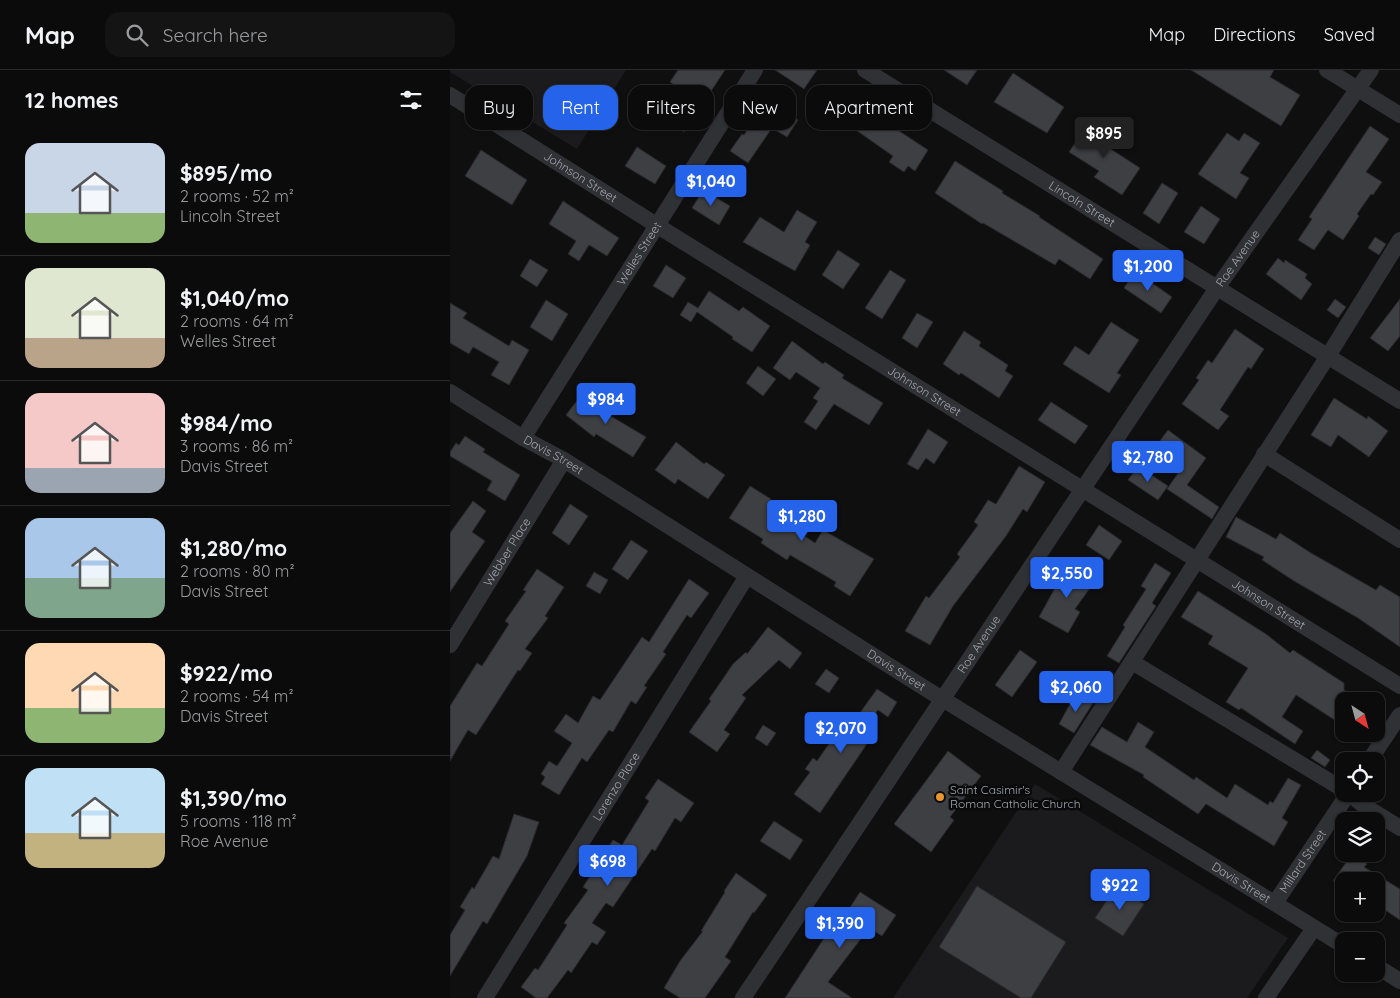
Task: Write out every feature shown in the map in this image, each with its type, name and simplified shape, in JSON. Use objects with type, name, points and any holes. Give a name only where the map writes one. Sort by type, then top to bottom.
[{"type":"street","name":"Welles Street","points":[[524,438],[755,70]]},
{"type":"street","name":"Lincoln Street","points":[[865,70],[1400,401]]},
{"type":"street","points":[[1327,70],[1400,115]]},
{"type":"street","name":"Roe Avenue","points":[[743,998],[1217,288],[1371,70]]},
{"type":"street","name":"Johnson Street","points":[[450,95],[656,225],[1400,686]]},
{"type":"street","points":[[1061,772],[1264,454],[1398,250]]},
{"type":"street","name":"Davis Street","points":[[450,392],[524,438],[564,460],[942,698],[1335,941]]},
{"type":"street","points":[[1264,454],[1400,540]]},
{"type":"street","name":"Webber Place","points":[[450,645],[564,460]]},
{"type":"street","name":"Lorenzo Place","points":[[485,998],[747,576]]},
{"type":"street","points":[[1132,662],[1335,785]]},
{"type":"street","points":[[1375,752],[1400,715]]},
{"type":"street","name":"Millard Street","points":[[1275,903],[1344,802]]},
{"type":"street","points":[[1359,802],[1400,828]]},
{"type":"street","points":[[1266,998],[1314,928]]},
{"type":"street","points":[[1385,972],[1400,981]]},
{"type":"shaded area","points":[[450,70],[626,70],[617,85],[543,85],[543,128],[533,122],[533,85],[471,85],[450,72]]},
{"type":"shaded area","points":[[546,130],[589,130],[577,149]]},
{"type":"shaded area","points":[[1035,784],[1288,938],[1247,998],[893,998]]},
{"type":"building","points":[[678,70],[725,70],[714,87],[714,85],[674,85],[670,82]]},
{"type":"building","points":[[775,70],[817,70],[804,89]]},
{"type":"building","points":[[944,70],[977,70],[967,85]]},
{"type":"building","points":[[1191,70],[1274,70],[1270,77],[1300,95],[1281,126]]},
{"type":"building","points":[[1013,73],[1064,107],[1047,133],[994,102]]},
{"type":"building","points":[[1090,121],[1107,132],[1100,142],[1140,168],[1122,195],[1094,177],[1099,171],[1069,152]]},
{"type":"building","points":[[1370,126],[1389,139],[1366,172],[1382,182],[1357,214],[1359,216],[1343,240],[1328,230],[1314,250],[1298,240],[1312,219],[1309,217]]},
{"type":"building","points":[[747,130],[771,130],[748,163],[730,151],[742,134],[744,135]]},
{"type":"building","points":[[775,130],[792,130],[787,137]]},
{"type":"building","points":[[856,130],[898,130],[928,150],[915,171],[908,166],[904,172],[889,162],[893,156]]},
{"type":"building","points":[[1227,133],[1239,141],[1244,133],[1260,143],[1240,173],[1249,178],[1236,199],[1198,174]]},
{"type":"building","points":[[637,147],[666,166],[655,184],[625,166]]},
{"type":"building","points":[[481,150],[527,180],[512,205],[465,176]]},
{"type":"building","points":[[955,161],[1103,259],[1090,279],[1059,259],[1055,265],[982,224],[935,193]]},
{"type":"building","points":[[1162,183],[1178,193],[1159,224],[1143,213]]},
{"type":"building","points":[[703,190],[730,206],[719,225],[692,208]]},
{"type":"building","points":[[563,201],[619,238],[607,256],[589,245],[579,261],[568,254],[576,241],[549,224]]},
{"type":"building","points":[[1201,206],[1220,219],[1204,244],[1184,232]]},
{"type":"building","points":[[797,210],[817,222],[805,242],[810,245],[795,271],[743,242],[760,217],[784,232]]},
{"type":"building","points":[[1375,237],[1386,244],[1379,255],[1368,248]]},
{"type":"building","points":[[838,250],[860,264],[843,289],[822,275]]},
{"type":"building","points":[[1278,258],[1284,263],[1285,260],[1307,274],[1305,278],[1312,284],[1301,300],[1266,274]]},
{"type":"building","points":[[530,259],[548,270],[537,287],[520,276]]},
{"type":"building","points":[[666,265],[686,278],[673,298],[653,286]]},
{"type":"building","points":[[890,270],[906,280],[882,319],[865,308]]},
{"type":"building","points":[[1135,271],[1172,297],[1161,313],[1124,288]]},
{"type":"building","points":[[709,291],[739,311],[743,307],[770,326],[752,352],[697,312],[691,322],[680,315],[688,302],[698,308]]},
{"type":"building","points":[[1335,299],[1346,307],[1338,318],[1327,310]]},
{"type":"building","points":[[1400,299],[1400,336],[1388,351],[1370,338]]},
{"type":"building","points":[[546,300],[568,314],[552,341],[530,327]]},
{"type":"building","points":[[450,303],[467,313],[463,318],[509,346],[512,340],[529,350],[509,385],[491,375],[499,362],[473,347],[469,354],[450,343]]},
{"type":"building","points":[[917,313],[933,322],[917,348],[902,338]]},
{"type":"building","points":[[1111,322],[1139,340],[1117,373],[1121,375],[1109,393],[1063,364],[1075,346],[1089,355]]},
{"type":"building","points":[[1235,329],[1264,349],[1251,369],[1248,367],[1220,410],[1229,416],[1218,430],[1182,404],[1199,380],[1196,378],[1208,360],[1212,363]]},
{"type":"building","points":[[964,331],[981,342],[979,346],[1008,365],[1005,371],[1013,376],[999,398],[961,373],[959,375],[943,364]]},
{"type":"building","points":[[792,341],[823,364],[825,362],[844,375],[842,378],[883,403],[869,425],[834,404],[816,430],[804,422],[818,401],[813,398],[820,388],[796,372],[790,380],[773,368]]},
{"type":"building","points":[[758,366],[776,379],[763,396],[746,383]]},
{"type":"building","points":[[604,396],[616,404],[609,415],[646,437],[633,457],[596,434],[594,437],[566,415],[579,398],[594,410]]},
{"type":"building","points":[[1334,398],[1367,419],[1368,416],[1388,431],[1369,457],[1338,435],[1331,447],[1311,435]]},
{"type":"building","points":[[1051,402],[1088,426],[1075,444],[1038,420]]},
{"type":"building","points":[[928,429],[948,442],[934,464],[926,458],[918,470],[907,464]]},
{"type":"building","points":[[1168,430],[1206,458],[1187,485],[1219,507],[1212,519],[1167,489],[1183,466],[1156,446]]},
{"type":"building","points":[[465,436],[485,449],[483,452],[520,475],[505,501],[487,490],[492,481],[450,456],[450,452],[456,443],[459,445]]},
{"type":"building","points":[[676,442],[704,464],[706,462],[725,475],[708,499],[678,479],[675,484],[655,470]]},
{"type":"building","points":[[1019,466],[1045,482],[1027,512],[1023,509],[1006,536],[953,606],[930,645],[905,631],[926,596],[929,598],[960,557],[957,554],[978,525],[974,522],[988,500],[996,504]]},
{"type":"building","points":[[1138,466],[1168,486],[1158,500],[1128,480]]},
{"type":"building","points":[[750,486],[771,499],[768,504],[792,520],[788,525],[815,543],[823,530],[874,559],[850,596],[834,586],[836,582],[790,555],[787,560],[761,543],[763,539],[729,518]]},
{"type":"building","points":[[473,501],[486,511],[472,532],[485,541],[450,592],[450,533]]},
{"type":"building","points":[[570,504],[588,516],[569,545],[552,533]]},
{"type":"building","points":[[1236,517],[1276,539],[1280,533],[1376,590],[1380,585],[1400,597],[1400,647],[1358,618],[1262,560],[1264,557],[1226,537]]},
{"type":"building","points":[[1099,525],[1122,541],[1109,560],[1086,545]]},
{"type":"building","points":[[631,540],[648,551],[628,580],[612,569]]},
{"type":"building","points":[[1071,563],[1095,581],[1075,609],[1080,612],[1068,633],[1039,617]]},
{"type":"building","points":[[1155,563],[1171,573],[1152,603],[1156,606],[1119,663],[1107,656],[1125,627],[1123,625],[1146,589],[1141,586]]},
{"type":"building","points":[[537,569],[564,587],[545,616],[548,618],[525,649],[532,653],[520,671],[518,670],[476,735],[468,730],[450,761],[450,706],[477,663],[482,666],[509,624],[505,621],[526,591],[523,590]]},
{"type":"building","points":[[594,572],[608,580],[600,594],[586,586]]},
{"type":"building","points":[[689,579],[709,593],[691,618],[687,615],[663,652],[666,654],[644,686],[647,687],[636,704],[631,701],[613,732],[609,730],[587,762],[582,758],[559,795],[541,784],[545,777],[541,774],[549,761],[557,766],[572,743],[554,731],[566,714],[578,723],[593,696],[600,700],[642,637],[649,642]]},
{"type":"building","points":[[1198,591],[1266,634],[1290,653],[1293,650],[1344,683],[1344,690],[1347,692],[1335,692],[1335,720],[1296,695],[1282,717],[1303,731],[1295,744],[1241,708],[1239,710],[1226,702],[1248,668],[1208,644],[1213,636],[1181,617]]},
{"type":"building","points":[[768,627],[802,653],[790,669],[779,660],[742,695],[746,698],[724,730],[730,734],[717,752],[689,732],[711,701],[709,699],[733,664],[746,652],[747,654]]},
{"type":"building","points":[[1020,650],[1037,662],[1012,697],[995,685]]},
{"type":"building","points":[[826,669],[839,678],[829,693],[815,684]]},
{"type":"building","points":[[877,689],[897,702],[888,717],[878,710],[862,732],[871,738],[820,813],[794,794],[810,772],[805,769],[813,758],[817,761],[833,738],[829,736],[842,717],[852,724]]},
{"type":"building","points":[[1076,693],[1093,703],[1074,733],[1059,724]]},
{"type":"building","points":[[1138,722],[1154,732],[1145,747],[1194,780],[1196,777],[1227,798],[1235,784],[1268,805],[1270,801],[1273,803],[1288,778],[1301,785],[1282,818],[1288,822],[1274,846],[1206,804],[1198,814],[1143,777],[1144,775],[1090,745],[1102,727],[1127,742]]},
{"type":"building","points":[[763,725],[776,733],[767,746],[755,738]]},
{"type":"building","points":[[1317,750],[1330,760],[1325,767],[1311,758]]},
{"type":"building","name":"Saint Casimir's Roman Catholic Church","points":[[948,751],[981,776],[950,817],[954,820],[931,852],[894,824]]},
{"type":"building","points":[[658,779],[694,803],[681,822],[675,818],[655,851],[652,849],[613,907],[606,903],[592,923],[606,932],[597,945],[592,942],[571,973],[568,970],[547,998],[536,998],[521,987],[535,968],[538,970],[567,925],[564,923],[588,890],[583,887],[613,840],[622,845],[649,801],[645,798]]},
{"type":"building","points":[[514,814],[539,822],[527,856],[487,924],[483,921],[450,976],[450,935],[465,910],[460,907],[472,887],[474,889],[493,856],[499,859]]},
{"type":"building","points":[[774,821],[803,840],[790,860],[760,841]]},
{"type":"building","points":[[1346,862],[1364,862],[1367,864],[1364,867],[1372,872],[1339,872]]},
{"type":"building","points":[[736,873],[767,895],[753,912],[725,957],[731,961],[705,998],[680,998],[664,988],[680,961],[703,931],[701,931]]},
{"type":"building","points":[[1385,880],[1400,889],[1400,920],[1385,910]]},
{"type":"building","points":[[1117,885],[1144,904],[1123,936],[1095,918]]},
{"type":"building","points":[[977,886],[1066,942],[1031,998],[1021,998],[939,947]]},
{"type":"building","points":[[860,892],[896,915],[882,936],[869,928],[828,982],[852,998],[785,998],[830,929],[834,932]]},
{"type":"place","name":"Saint Casimir's Roman Catholic Church","points":[[940,797]]}]
